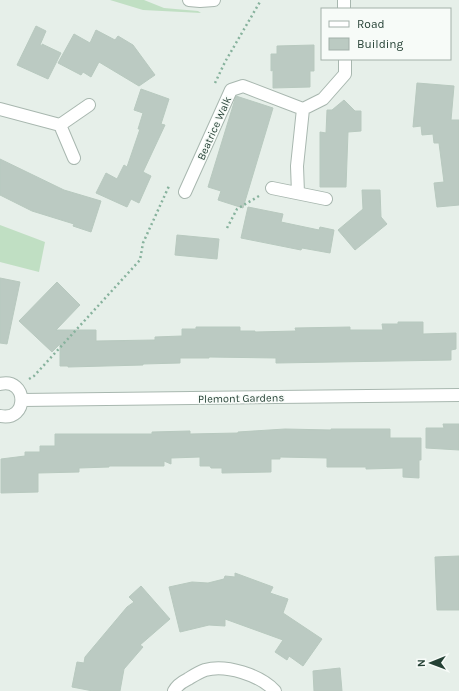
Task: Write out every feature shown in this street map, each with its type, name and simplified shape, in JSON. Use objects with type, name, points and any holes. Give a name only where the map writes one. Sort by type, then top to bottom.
[{"type":"street","points":[[189,0],[214,0]]},
{"type":"street","points":[[298,193],[297,166],[303,109],[323,99],[345,74],[344,60]]},
{"type":"street","name":"Beatrice Walk","points":[[185,192],[231,90],[243,86],[303,109]]},
{"type":"street","points":[[0,109],[60,125],[89,105]]},
{"type":"street","points":[[60,125],[74,158]]},
{"type":"street","points":[[272,188],[326,198]]},
{"type":"street","points":[[0,384],[11,384],[17,387],[22,400],[21,406],[12,416],[0,416]]},
{"type":"street","name":"Plemont Gardens","points":[[22,400],[459,396]]},
{"type":"street","points":[[174,691],[176,686],[205,670],[219,669],[238,671],[257,678],[275,691]]},
{"type":"path","points":[[215,84],[225,62],[261,0]]},
{"type":"path","points":[[17,387],[34,376],[140,260],[144,243],[170,185]]},
{"type":"path","points":[[227,228],[237,209],[272,188]]},
{"type":"green space","points":[[110,0],[144,0],[164,8],[198,11],[201,13],[143,10]]},
{"type":"green space","points":[[0,225],[45,242],[39,272],[0,262]]},
{"type":"building","points":[[36,26],[46,31],[40,45],[42,46],[42,44],[61,53],[48,79],[17,65]]},
{"type":"building","points":[[96,30],[115,40],[118,36],[133,45],[155,75],[139,86],[99,62],[91,77],[83,72],[81,75],[58,63],[74,34],[90,43]]},
{"type":"building","points":[[314,45],[314,71],[310,71],[310,87],[273,88],[271,54],[277,54],[277,46]]},
{"type":"building","points":[[417,83],[454,86],[451,120],[459,120],[459,205],[437,207],[434,183],[444,182],[439,143],[434,143],[433,134],[422,135],[421,126],[413,127]]},
{"type":"building","points":[[141,89],[169,99],[161,124],[165,125],[143,172],[151,176],[139,203],[131,199],[127,207],[96,193],[106,173],[117,179],[124,165],[127,167],[140,129],[138,129],[143,113],[134,110]]},
{"type":"building","points":[[236,96],[273,108],[243,208],[218,200],[221,191],[208,187]]},
{"type":"building","points":[[344,100],[355,111],[361,111],[361,131],[348,132],[346,187],[320,187],[320,132],[326,133],[327,110],[332,110]]},
{"type":"building","points":[[0,159],[64,190],[101,201],[91,232],[73,226],[74,224],[32,211],[0,195]]},
{"type":"building","points":[[362,190],[380,190],[381,217],[387,224],[355,250],[338,230],[363,209]]},
{"type":"building","points":[[248,207],[283,214],[281,222],[319,230],[320,227],[334,230],[330,253],[302,248],[301,250],[241,238]]},
{"type":"building","points":[[177,235],[219,239],[217,259],[175,255]]},
{"type":"building","points":[[0,278],[20,282],[7,344],[0,343]]},
{"type":"building","points":[[57,282],[80,305],[56,330],[96,330],[96,341],[155,340],[155,337],[182,336],[182,329],[196,329],[196,327],[240,327],[240,331],[255,332],[296,331],[295,328],[350,327],[350,330],[383,330],[382,324],[398,324],[398,322],[423,322],[423,334],[456,333],[456,349],[451,350],[451,360],[276,363],[276,358],[209,357],[180,358],[180,363],[60,366],[60,344],[52,352],[19,321]]},
{"type":"building","points":[[443,424],[459,424],[459,450],[426,448],[426,428],[444,428]]},
{"type":"building","points":[[285,429],[390,429],[390,438],[421,438],[419,478],[403,477],[403,468],[366,469],[366,467],[327,467],[327,458],[280,457],[280,459],[271,459],[271,472],[222,473],[222,468],[200,466],[200,457],[171,458],[171,464],[164,461],[164,466],[109,466],[79,468],[79,472],[38,473],[38,492],[1,493],[1,459],[25,456],[25,452],[40,452],[40,446],[55,446],[55,434],[152,434],[152,432],[190,431],[190,434],[238,433]]},
{"type":"building","points":[[459,556],[459,610],[437,610],[435,557]]},
{"type":"building","points":[[235,573],[273,587],[270,593],[288,599],[283,613],[322,639],[303,666],[289,656],[287,660],[275,652],[283,640],[225,619],[225,626],[209,625],[180,632],[169,587],[192,582],[208,583],[224,579],[225,576],[235,577]]},
{"type":"building","points":[[141,586],[170,619],[140,645],[143,647],[124,669],[120,691],[93,691],[72,687],[77,662],[84,663],[85,657],[127,607],[134,602],[129,597]]},
{"type":"building","points":[[340,668],[342,691],[314,691],[313,671]]}]
